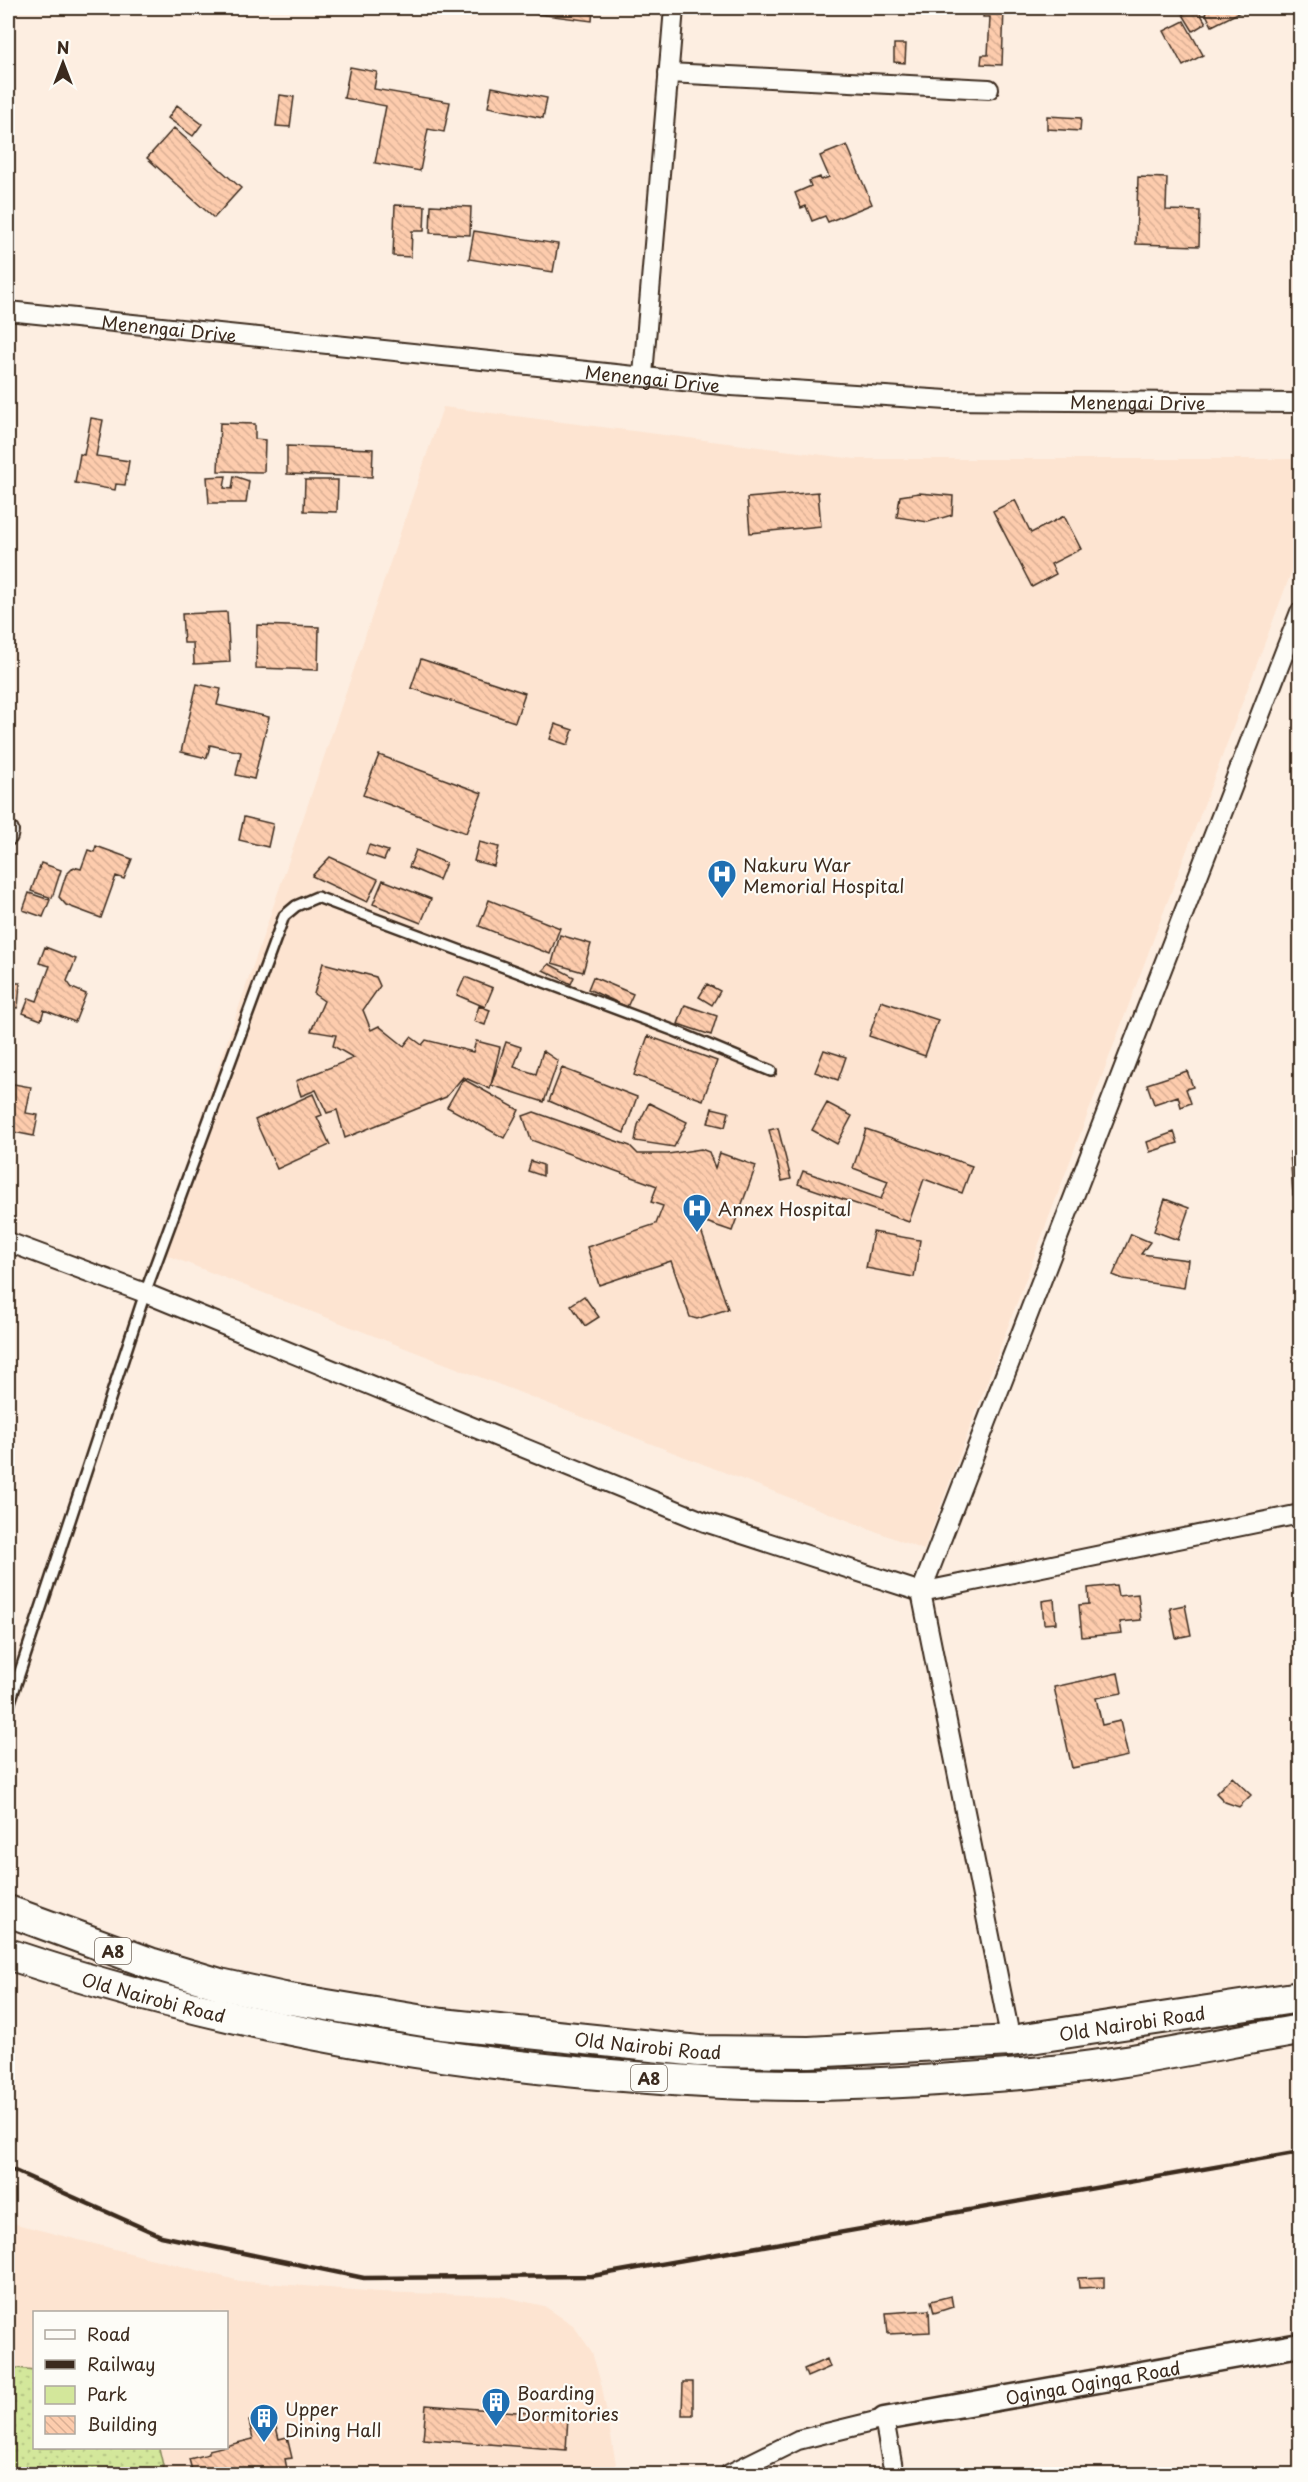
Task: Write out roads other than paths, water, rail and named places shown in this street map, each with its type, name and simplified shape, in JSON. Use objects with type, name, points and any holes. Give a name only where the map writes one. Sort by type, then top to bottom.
[{"type":"highway","name":"Old Nairobi Road","points":[[8,1911],[103,1948],[220,1984],[284,1998],[442,2024],[699,2051],[809,2052],[1011,2041],[1300,1997]]},
{"type":"highway","name":"Old Nairobi Road","points":[[8,1954],[90,1982],[190,2008],[388,2049],[489,2064],[691,2081],[794,2085],[857,2084],[1025,2074],[1300,2030]]},
{"type":"street","points":[[643,375],[674,8]]},
{"type":"street","points":[[668,73],[989,89]]},
{"type":"street","name":"Menengai Drive","points":[[8,311],[464,360],[643,375],[731,386],[947,400],[1300,404]]},
{"type":"street","points":[[1011,2041],[921,1592],[1300,612]]},
{"type":"street","points":[[8,1242],[145,1293],[705,1522],[921,1592],[1300,1514]]},
{"type":"street","name":"Oginga Oginga Road","points":[[884,2419],[1300,2345]]},
{"type":"street","points":[[729,2475],[798,2440],[884,2419],[894,2475]]},
{"type":"lane","points":[[8,1708],[145,1293],[284,916],[296,906],[317,897],[675,1031],[771,1071]]},
{"type":"railway","points":[[8,2168],[161,2236],[364,2278],[592,2276],[1300,2152]]},
{"type":"place","name":"Nakuru War Memorial Hospital","points":[[722,900]]},
{"type":"place","name":"Annex Hospital","points":[[697,1234]]},
{"type":"place","name":"Boarding Dormitories","points":[[496,2428]]},
{"type":"place","name":"Upper Dining Hall","points":[[264,2444]]}]
